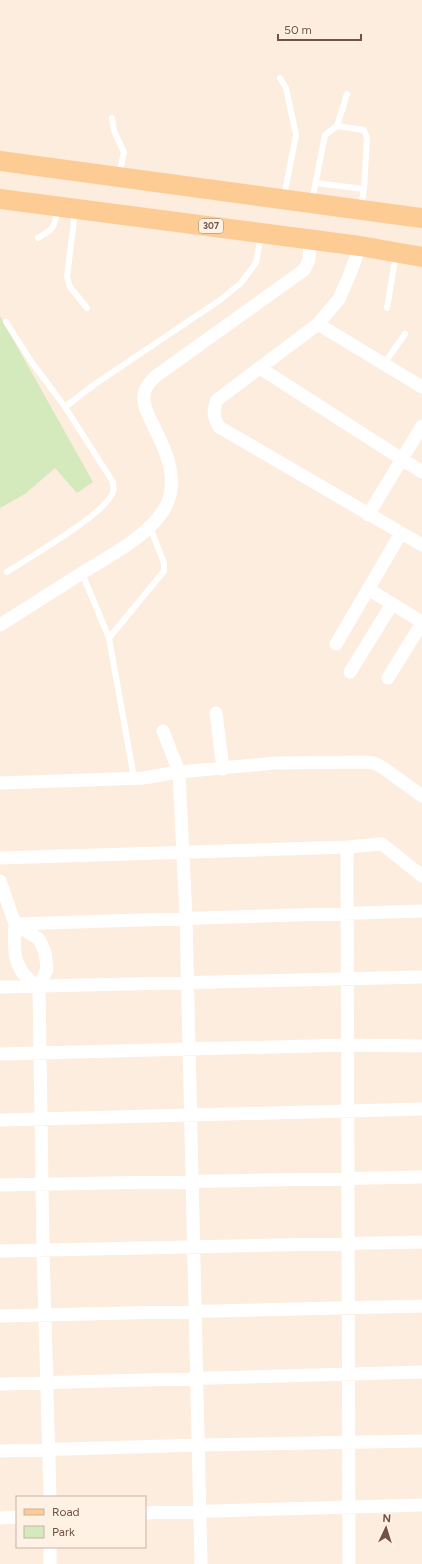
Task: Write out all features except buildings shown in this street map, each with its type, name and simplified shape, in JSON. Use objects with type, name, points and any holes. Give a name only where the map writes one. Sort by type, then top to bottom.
[{"type":"main road","points":[[0,161],[422,218]]},
{"type":"main road","name":"307","points":[[0,199],[360,246],[422,257]]},
{"type":"street","points":[[0,625],[119,550],[145,531],[165,508],[172,490],[172,477],[166,450],[145,408],[144,396],[147,385],[156,376],[304,270],[309,260],[310,240]]},
{"type":"street","points":[[360,246],[350,274],[339,298],[318,324],[217,400],[213,409],[214,419],[219,427],[368,515],[422,545]]},
{"type":"street","points":[[318,324],[422,387]]},
{"type":"street","points":[[260,368],[402,461],[422,472]]},
{"type":"street","points":[[368,515],[422,426]]},
{"type":"street","points":[[336,644],[401,533]]},
{"type":"street","points":[[368,589],[422,623],[388,678]]},
{"type":"street","points":[[350,672],[392,604]]},
{"type":"street","points":[[216,713],[223,769]]},
{"type":"street","points":[[163,731],[179,772],[183,851],[188,982],[188,1049],[201,1564]]},
{"type":"street","points":[[0,783],[134,778],[179,772],[275,763],[374,763],[422,796]]},
{"type":"street","points":[[0,858],[347,847],[382,844],[422,876]]},
{"type":"street","points":[[347,847],[349,1564]]},
{"type":"street","points":[[0,880],[15,924],[15,957],[27,980],[40,987]]},
{"type":"street","points":[[15,924],[347,912],[422,911]]},
{"type":"street","points":[[15,924],[39,939],[45,952],[47,969],[40,987],[40,1053],[44,1315],[50,1496]]},
{"type":"street","points":[[0,987],[422,977]]},
{"type":"street","points":[[0,1054],[347,1045],[422,1046]]},
{"type":"street","points":[[0,1120],[422,1109]]},
{"type":"street","points":[[0,1185],[422,1177]]},
{"type":"street","points":[[0,1251],[422,1242]]},
{"type":"street","points":[[0,1316],[348,1309],[422,1306]]},
{"type":"street","points":[[0,1384],[422,1372]]},
{"type":"street","points":[[0,1451],[198,1445],[422,1442]]},
{"type":"street","points":[[146,1513],[422,1505]]},
{"type":"street","points":[[0,1518],[16,1517]]},
{"type":"street","points":[[50,1548],[50,1564]]},
{"type":"lane","points":[[280,78],[286,88],[296,134],[284,199]]},
{"type":"lane","points":[[312,203],[324,135],[337,126],[347,94]]},
{"type":"lane","points":[[112,118],[114,131],[124,152],[119,176]]},
{"type":"lane","points":[[337,126],[364,130],[367,138],[364,189],[360,210]]},
{"type":"lane","points":[[316,183],[364,189]]},
{"type":"lane","points":[[38,238],[51,231],[67,207]]},
{"type":"lane","points":[[67,207],[68,277],[70,288],[87,308]]},
{"type":"lane","points":[[65,407],[95,384],[220,300],[240,284],[256,263],[261,233]]},
{"type":"lane","points":[[387,308],[396,253]]},
{"type":"lane","points":[[6,322],[31,361],[65,407],[113,482],[114,491],[109,498],[84,522],[7,572]]},
{"type":"lane","points":[[384,364],[405,334]]},
{"type":"lane","points":[[109,638],[164,571],[164,563],[150,526]]},
{"type":"lane","points":[[82,573],[109,638],[134,778]]},
{"type":"green space","points":[[0,316],[93,482],[77,493],[55,468],[25,494],[0,508]]}]
